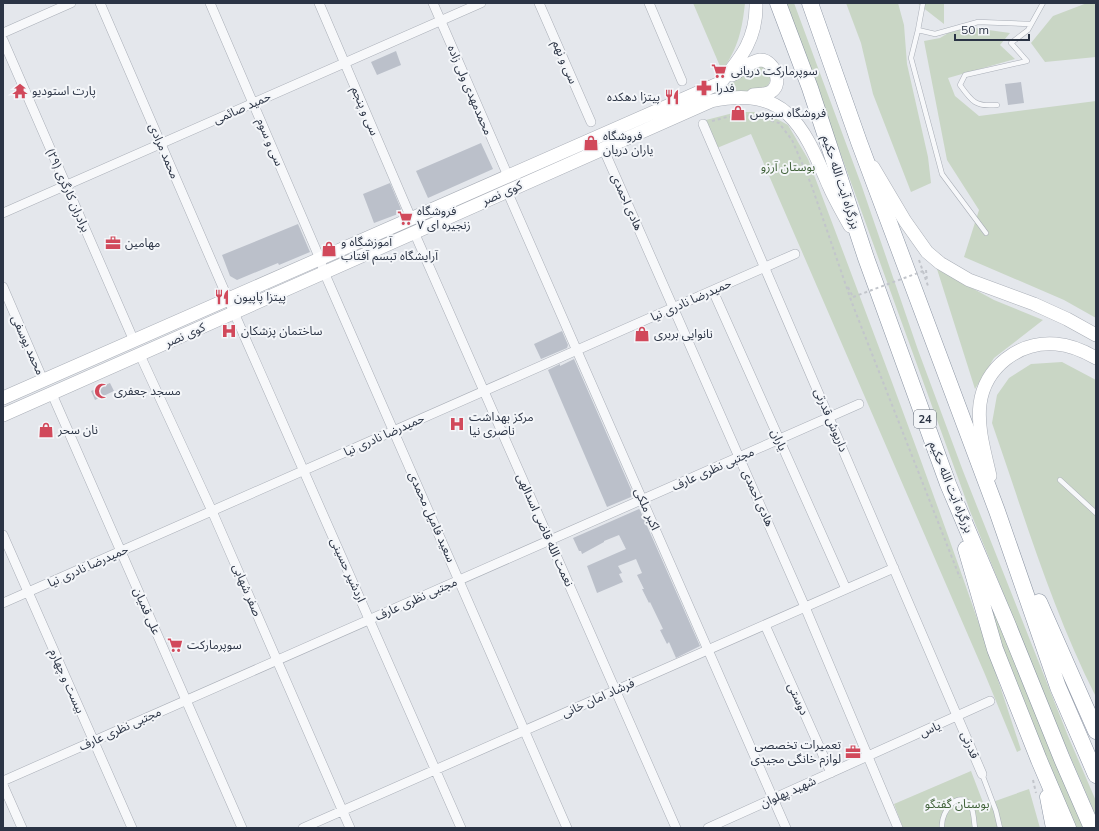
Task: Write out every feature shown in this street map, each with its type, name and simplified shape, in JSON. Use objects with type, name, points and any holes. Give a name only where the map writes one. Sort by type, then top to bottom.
[{"type":"highway","name":"بزرگراه آیت الله حکیم","points":[[778,3],[810,88],[866,258],[948,484],[1092,828]]},
{"type":"highway","points":[[810,3],[858,142],[997,511],[1058,687],[1096,775]]},
{"type":"highway","points":[[948,484],[995,649],[1068,828]]},
{"type":"highway","points":[[997,511],[1096,731]]},
{"type":"highway","points":[[1039,760],[1054,828]]},
{"type":"main road","name":"کوی نصر","points":[[3,398],[720,83],[738,62],[748,45],[756,21],[756,3]]},
{"type":"main road","points":[[720,83],[759,60],[767,62],[772,66],[776,77],[776,84],[771,92],[767,94],[736,97]]},
{"type":"main road","name":"کوی نصر","points":[[3,415],[712,101],[736,97],[770,102],[781,107],[801,128],[815,153],[830,187],[866,258]]},
{"type":"main road","points":[[858,142],[905,221],[927,252],[937,261],[969,280],[1034,304],[1067,319],[1096,335]]},
{"type":"main road","points":[[997,511],[980,432],[980,404],[988,378],[998,365],[1010,356],[1027,348],[1040,345],[1056,343],[1071,346],[1096,358]]},
{"type":"street","points":[[3,33],[71,3]]},
{"type":"street","name":"محمد مرادی","points":[[100,3],[234,312]]},
{"type":"street","name":"سی و سوم","points":[[210,3],[320,258],[324,272]]},
{"type":"street","name":"سی و پنجم","points":[[319,3],[411,218]]},
{"type":"street","name":"محمدمهدی ولی زاده","points":[[433,3],[508,176]]},
{"type":"street","name":"حمید صائمی","points":[[3,213],[481,3]]},
{"type":"street","name":"سی و نهم","points":[[539,3],[591,122]]},
{"type":"street","points":[[649,3],[682,81]]},
{"type":"street","name":"برادران کارگری (۲۹)","points":[[3,40],[134,340]]},
{"type":"street","name":"داریوش قدرتی","points":[[703,124],[958,716]]},
{"type":"street","name":"هادی احمدی","points":[[603,148],[740,457],[869,756],[898,828]]},
{"type":"street","name":"اکبر ملکی","points":[[507,191],[786,828]]},
{"type":"street","name":"نعمت الله قاضی اسدالهی","points":[[414,232],[676,828]]},
{"type":"street","name":"حمیدرضا نادری نیا","points":[[3,603],[796,254]]},
{"type":"street","name":"سعید فامیل محمدی","points":[[324,272],[568,828]]},
{"type":"street","name":"محمد یوسفی","points":[[3,288],[43,380]]},
{"type":"street","name":"یاران","points":[[712,291],[846,589]]},
{"type":"street","name":"اردشیر حسینی","points":[[234,312],[461,828]]},
{"type":"street","name":"صفر شهابی","points":[[140,354],[212,511],[350,828]]},
{"type":"street","name":"علی قمیان","points":[[52,394],[242,828]]},
{"type":"street","name":"مجتبی نظری عارف","points":[[3,781],[859,404]]},
{"type":"street","name":"بیست و چهارم","points":[[3,535],[132,828]]},
{"type":"street","name":"فرشاد امان خانی","points":[[303,828],[894,568]]},
{"type":"street","name":"دوستی","points":[[764,625],[831,773]]},
{"type":"street","name":"یاس","points":[[869,756],[990,701]]},
{"type":"street","name":"قدرتی","points":[[958,716],[982,774]]},
{"type":"street","name":"شهید پهلوان","points":[[708,828],[869,756]]},
{"type":"street","points":[[3,786],[22,828]]},
{"type":"lane","points":[[923,3],[911,58],[942,174],[986,233]]},
{"type":"lane","points":[[997,105],[984,106],[971,100],[960,85],[965,75],[1027,61],[1011,43],[1028,30],[1043,3]]},
{"type":"lane","points":[[918,30],[934,34],[978,22],[1031,24]]},
{"type":"lane","points":[[1060,480],[1096,513]]},
{"type":"lane","points":[[982,774],[996,811],[1000,828]]},
{"type":"lane","points":[[942,828],[942,817],[945,811],[953,802],[959,800],[963,800],[970,806],[975,828]]},
{"type":"path","points":[[703,124],[726,117],[748,116],[765,119],[779,123],[792,140],[811,184],[844,282],[960,580]]},
{"type":"path","points":[[844,282],[853,297],[926,270],[928,286]]},
{"type":"path","points":[[1031,775],[1038,798]]},
{"type":"green space","points":[[693,3],[745,3],[736,47],[722,71]]},
{"type":"green space","points":[[786,3],[794,3],[861,184],[918,350],[963,471],[1068,736],[1096,801],[1096,816],[1057,726],[970,511]]},
{"type":"green space","points":[[846,3],[898,3],[904,25],[907,64],[928,157],[931,183],[911,192],[873,94],[861,43]]},
{"type":"green space","points":[[917,3],[944,3],[944,24]]},
{"type":"green space","points":[[1087,3],[1096,3],[1096,57],[1045,62],[1031,43],[1053,16]]},
{"type":"green space","points":[[960,26],[1010,33],[1000,45],[1015,59],[948,78],[955,96],[979,116],[1096,101],[1096,318],[1064,300],[964,257],[979,210],[947,160],[924,41],[940,38]]},
{"type":"green space","points":[[758,66],[764,67],[771,76],[766,88],[762,90],[707,96],[729,85]]},
{"type":"green space","name":"بوستان آرزو","points":[[737,112],[764,112],[788,125],[808,159],[945,527],[1021,750],[1017,752],[984,672],[751,134],[717,148],[706,120]]},
{"type":"green space","points":[[937,269],[994,300],[1043,320],[994,358],[975,389]]},
{"type":"green space","points":[[1062,362],[1096,380],[1096,697],[1080,664],[1052,596],[992,423],[997,395],[1009,378],[1031,364]]},
{"type":"green space","points":[[967,539],[1084,828],[1073,828],[1000,649]]},
{"type":"green space","name":"بوستان گفتگو","points":[[971,771],[984,805],[1029,789],[1040,828],[903,828],[894,804]]},
{"type":"building","points":[[396,51],[401,65],[377,75],[371,62]]},
{"type":"building","points":[[1021,82],[1024,103],[1008,105],[1005,84]]},
{"type":"building","points":[[481,143],[493,169],[428,198],[416,171]]},
{"type":"building","points":[[390,183],[401,209],[398,214],[374,223],[363,194]]},
{"type":"building","points":[[298,224],[310,252],[237,280],[230,276],[222,255]]},
{"type":"building","points":[[562,331],[568,345],[567,348],[541,359],[534,344]]},
{"type":"building","points":[[574,359],[633,494],[631,497],[607,507],[548,370]]},
{"type":"building","name":"مسجد جعفری","points":[[110,383],[114,391],[95,400],[91,391]]},
{"type":"building","points":[[639,509],[700,646],[676,658],[669,642],[667,644],[660,630],[663,629],[642,589],[644,589],[637,575],[642,573],[636,559],[618,566],[622,573],[619,574],[623,582],[597,593],[587,566],[626,549],[619,535],[604,541],[582,554],[573,538]]},
{"type":"place","name":"سوپرمارکت دریانی","points":[[719,71]]},
{"type":"place","name":"فدرا","points":[[704,88]]},
{"type":"place","name":"پارت استودیو","points":[[20,91]]},
{"type":"place","name":"پیتزا دهکده","points":[[672,97]]},
{"type":"place","name":"فروشگاه سبوس","points":[[738,113]]},
{"type":"place","name":"فروشگاه یاران دریان","points":[[591,143]]},
{"type":"place","name":"فروشگاه زنجیره ای ۷","points":[[405,218]]},
{"type":"place","name":"مهامین","points":[[113,243]]},
{"type":"place","name":"آموزشگاه و آرایشگاه تبسم آفتاب","points":[[329,249]]},
{"type":"place","name":"پیتزا پاپیون","points":[[222,297]]},
{"type":"place","name":"ساختمان پزشکان","points":[[229,331]]},
{"type":"place","name":"نانوایی بربری","points":[[642,334]]},
{"type":"place","name":"مسجد جعفری","points":[[102,391]]},
{"type":"place","name":"مرکز بهداشت ناصری نیا","points":[[457,424]]},
{"type":"place","name":"نان سحر","points":[[46,430]]},
{"type":"place","name":"سوپرمارکت","points":[[175,645]]},
{"type":"place","name":"تعمیرات تخصصی لوازم خانگی مجیدی","points":[[853,752]]}]
